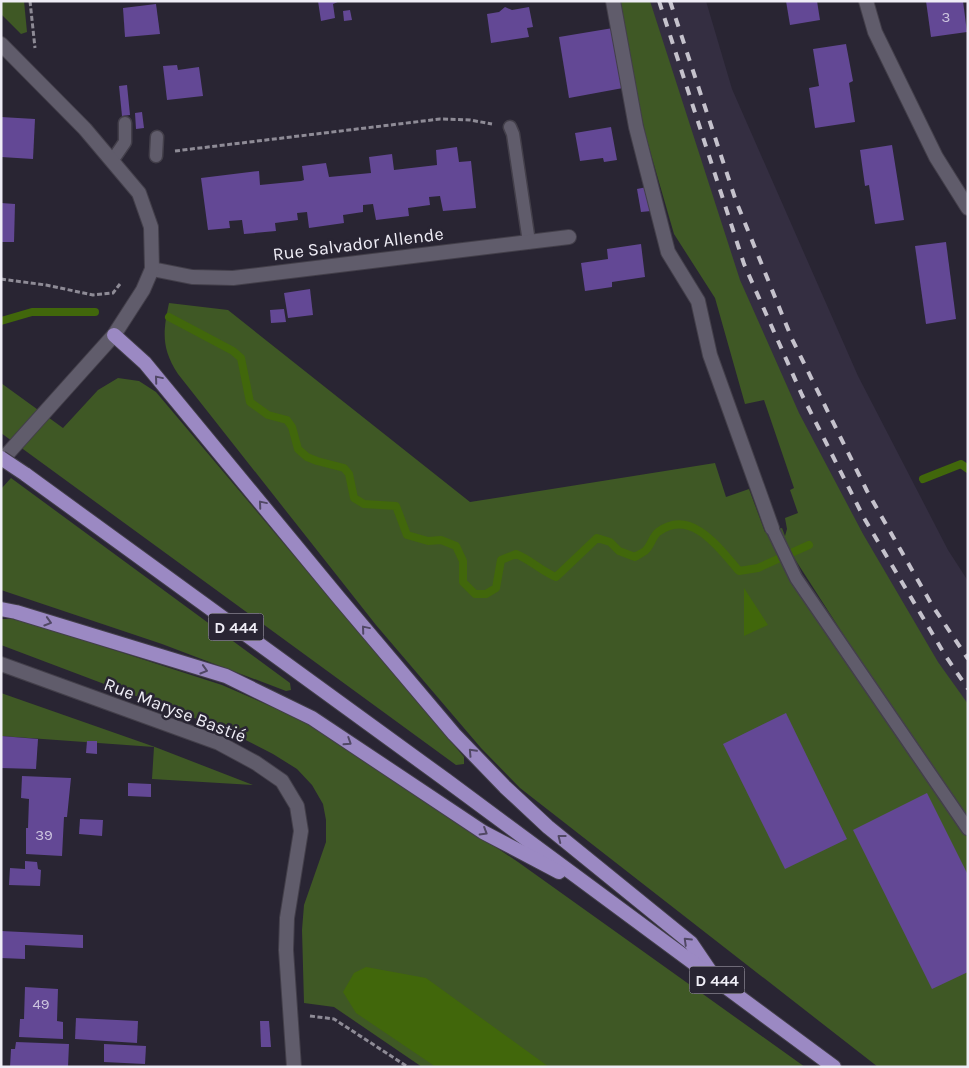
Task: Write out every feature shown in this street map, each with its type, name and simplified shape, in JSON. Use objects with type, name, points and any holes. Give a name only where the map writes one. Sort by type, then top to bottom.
[{"type":"main road","points":[[114,335],[151,370],[454,734],[505,788],[548,827],[691,943],[716,980]]},
{"type":"main road","name":"D 444","points":[[1,460],[25,474],[446,780],[834,1067]]},
{"type":"main road","points":[[1,609],[226,676],[312,718],[483,832],[600,894]]},
{"type":"street","points":[[613,1],[636,127],[668,252],[698,301],[710,356],[774,533]]},
{"type":"street","points":[[866,1],[875,32],[936,157],[968,208]]},
{"type":"street","points":[[1,44],[85,129],[139,193],[151,227],[152,269],[143,290],[114,335],[1,460]]},
{"type":"street","name":"Rue Salvador Allende","points":[[152,269],[192,277],[233,278],[569,237]]},
{"type":"street","name":"Rue Maryse Bastié","points":[[1,664],[219,743],[256,763],[282,781],[297,806],[301,831],[287,918],[286,950],[294,1067]]},
{"type":"lane","points":[[112,161],[125,142],[125,123]]},
{"type":"lane","points":[[510,127],[529,242]]},
{"type":"lane","points":[[156,156],[157,137]]},
{"type":"lane","points":[[774,533],[796,578],[968,828]]},
{"type":"path","points":[[30,1],[39,81]]},
{"type":"path","points":[[156,156],[166,152],[440,119],[470,120],[510,127]]},
{"type":"path","points":[[1,279],[46,284],[93,294],[114,293],[122,282]]},
{"type":"path","points":[[291,1014],[334,1019],[408,1067]]},
{"type":"shaded area","points":[[1,1],[24,1],[27,32],[21,34],[1,14]]},
{"type":"shaded area","points":[[616,1],[650,1],[740,280],[799,413],[863,534],[938,662],[968,704],[968,1067],[878,1067],[520,788],[481,748],[376,625],[178,374],[172,365],[166,348],[165,323],[169,303],[228,310],[470,502],[715,463],[726,497],[749,489],[765,532],[782,528],[785,536],[787,529],[785,518],[798,513],[790,490],[794,488],[764,400],[745,404],[715,298],[674,234],[646,137]],"holes":[[[789,550],[906,732],[796,578]]]},
{"type":"shaded area","points":[[631,1],[706,1],[732,89],[858,376],[948,550],[968,581],[968,759],[838,547]]},
{"type":"shaded area","points":[[118,378],[139,381],[156,392],[464,757],[464,764],[456,765],[1,433],[1,383],[63,428],[98,390]]},
{"type":"shaded area","points":[[11,478],[290,683],[291,690],[286,691],[162,644],[1,590],[1,489]]},
{"type":"shaded area","points":[[744,588],[768,625],[744,636]]},
{"type":"shaded area","points":[[1,619],[18,619],[222,685],[314,725],[518,862],[805,1067],[422,1067],[334,1007],[304,1003],[302,930],[304,905],[326,842],[326,820],[323,804],[312,785],[297,769],[273,754],[226,730],[1,645]]},
{"type":"shaded area","points":[[1,693],[155,747],[253,785],[152,779],[154,747],[1,736]]},
{"type":"shaded area","points":[[366,967],[426,978],[549,1067],[436,1067],[356,1013],[343,992],[354,973]]},
{"type":"building","points":[[318,1],[340,1],[333,4],[335,18],[321,21]]},
{"type":"building","points":[[786,1],[817,1],[820,20],[790,25]]},
{"type":"building","points":[[926,1],[963,1],[967,32],[931,37]]},
{"type":"building","points":[[156,4],[160,34],[125,37],[123,8]]},
{"type":"building","points":[[505,7],[512,10],[529,7],[533,27],[527,28],[529,37],[491,43],[487,14],[499,12]]},
{"type":"building","points":[[350,10],[352,20],[344,21],[343,11]]},
{"type":"building","points":[[613,28],[623,88],[569,98],[559,37]]},
{"type":"building","points":[[846,44],[853,81],[849,83],[855,122],[815,128],[809,88],[819,86],[813,49]]},
{"type":"building","points":[[177,65],[178,70],[199,67],[203,96],[167,100],[163,66]]},
{"type":"building","points":[[127,85],[130,115],[122,116],[119,86]]},
{"type":"building","points":[[142,112],[144,128],[136,129],[135,113]]},
{"type":"building","points":[[1,117],[35,119],[33,159],[1,157]]},
{"type":"building","points":[[611,127],[617,160],[604,162],[603,158],[580,161],[575,133]]},
{"type":"building","points":[[892,145],[904,220],[875,224],[869,185],[865,186],[860,150]]},
{"type":"building","points":[[457,147],[459,162],[471,161],[476,208],[443,211],[440,196],[429,197],[430,205],[408,208],[409,216],[376,220],[373,204],[363,205],[363,212],[343,215],[344,223],[309,228],[307,212],[297,213],[298,220],[275,223],[276,231],[244,234],[242,220],[229,221],[230,228],[208,230],[201,178],[259,171],[260,185],[301,181],[304,180],[302,166],[326,163],[329,177],[371,173],[369,157],[392,154],[394,170],[437,165],[436,150]]},
{"type":"building","points":[[647,187],[651,211],[641,212],[637,189]]},
{"type":"building","points":[[1,203],[15,204],[14,242],[1,242]]},
{"type":"building","points":[[946,242],[956,319],[926,324],[915,246]]},
{"type":"building","points":[[641,244],[645,277],[612,282],[612,287],[585,291],[581,263],[608,259],[607,249]]},
{"type":"building","points":[[310,289],[313,315],[288,318],[284,293]]},
{"type":"building","points":[[284,309],[286,322],[271,323],[270,310]]},
{"type":"building","points":[[786,713],[847,839],[785,869],[723,744]]},
{"type":"building","points":[[1,736],[38,739],[36,769],[1,768]]},
{"type":"building","points":[[87,741],[97,741],[97,754],[86,753]]},
{"type":"building","points":[[22,776],[71,778],[67,817],[64,817],[62,856],[26,854],[29,799],[21,798]]},
{"type":"building","points":[[128,783],[151,784],[151,797],[128,796]]},
{"type":"building","points":[[927,793],[968,875],[968,972],[932,989],[853,830]]},
{"type":"building","points":[[80,819],[103,820],[102,836],[79,834]]},
{"type":"building","points":[[25,861],[37,862],[38,869],[41,870],[40,886],[9,885],[10,868],[25,869]]},
{"type":"building","points":[[1,931],[83,935],[83,948],[25,945],[25,959],[1,958]]},
{"type":"building","points":[[25,987],[58,989],[57,1021],[63,1022],[63,1039],[19,1037],[20,1019],[24,1019]]},
{"type":"building","points":[[76,1018],[138,1021],[137,1043],[75,1039]]},
{"type":"building","points":[[260,1021],[269,1021],[271,1047],[261,1047]]},
{"type":"building","points":[[16,1042],[69,1044],[68,1067],[10,1067],[11,1049],[15,1049]]},
{"type":"building","points":[[104,1044],[146,1046],[145,1064],[104,1062]]},
{"type":"waterway","points":[[1,321],[32,312],[95,312]]},
{"type":"waterway","points":[[169,317],[233,351],[241,358],[250,402],[268,415],[287,420],[292,427],[298,449],[307,457],[344,468],[349,474],[354,498],[364,504],[396,506],[407,535],[428,541],[441,540],[456,546],[463,561],[463,582],[475,594],[486,594],[496,588],[501,560],[516,554],[556,577],[597,538],[610,542],[619,551],[635,557],[647,549],[658,532],[670,526],[682,524],[704,534],[714,542],[739,571],[758,568],[809,545]]},
{"type":"waterway","points":[[923,479],[961,464],[968,469]]},
{"type":"railway","points":[[659,1],[744,264],[802,395],[864,518],[945,655],[968,689]]},
{"type":"railway","points":[[670,1],[736,201],[792,339],[867,491],[932,605],[968,659]]}]
